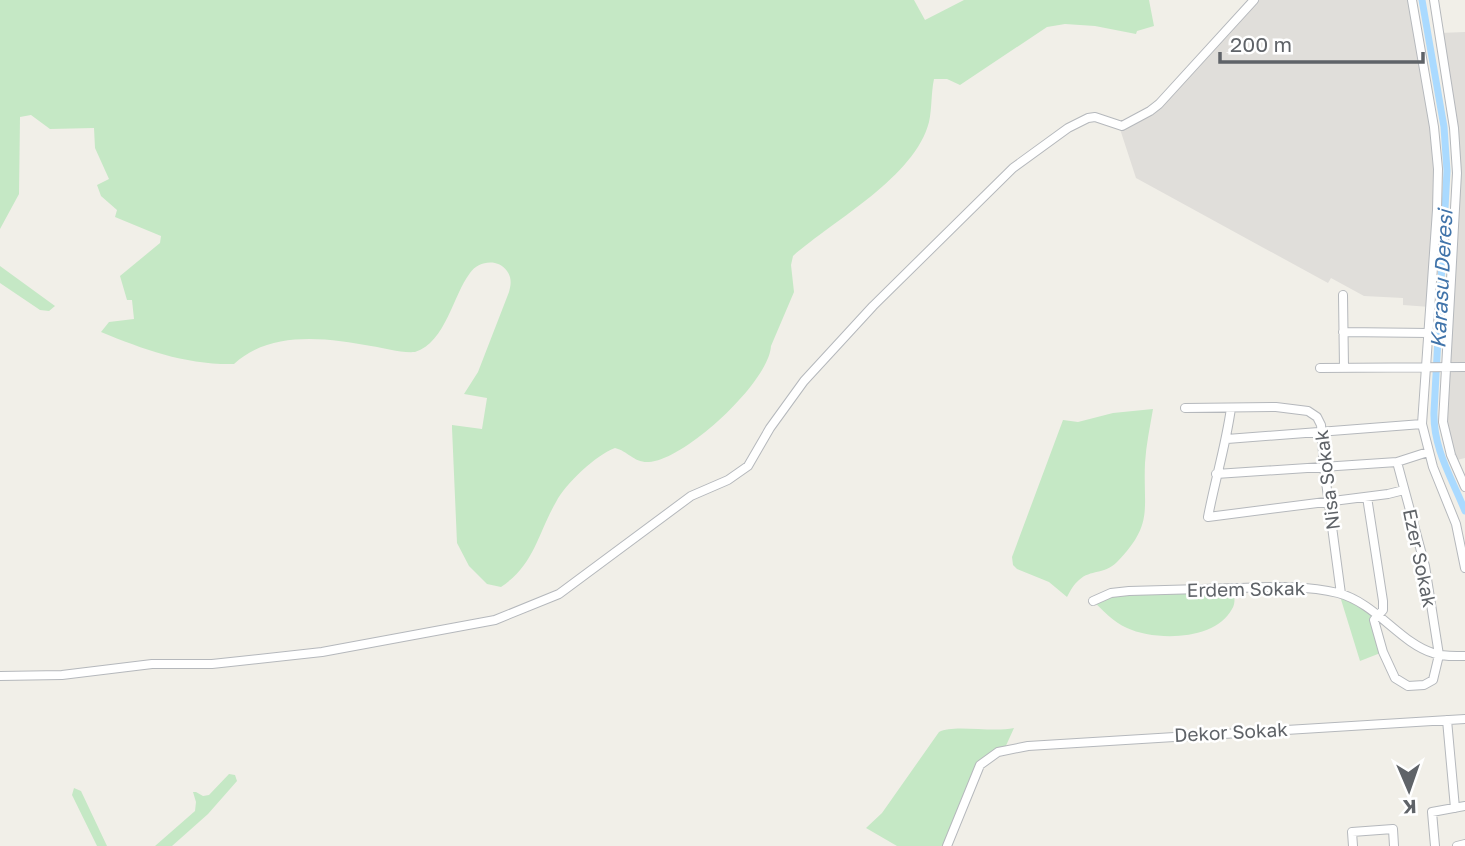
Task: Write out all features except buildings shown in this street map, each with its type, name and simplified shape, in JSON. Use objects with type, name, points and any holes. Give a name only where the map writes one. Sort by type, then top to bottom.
[{"type":"street","points":[[0,676],[62,676],[152,664],[212,664],[321,652],[495,620],[559,594],[691,496],[728,480],[748,466],[770,428],[804,381],[873,306],[1013,168],[1068,128],[1085,119],[1095,117],[1122,126],[1150,111],[1254,0]]},
{"type":"street","points":[[1412,0],[1434,127],[1438,169],[1422,424],[1428,452],[1456,524],[1465,568]]},
{"type":"street","points":[[1434,0],[1453,118],[1457,173],[1444,433],[1465,487]]},
{"type":"street","points":[[1343,295],[1344,368]]},
{"type":"street","points":[[1343,332],[1429,332]]},
{"type":"street","points":[[1320,368],[1465,367]]},
{"type":"street","name":"Nisa Sokak","points":[[1185,408],[1276,407],[1308,411],[1317,416],[1322,432],[1341,594]]},
{"type":"street","points":[[1231,408],[1227,439],[1216,474],[1208,517],[1404,490]]},
{"type":"street","points":[[1227,439],[1422,424]]},
{"type":"street","points":[[1216,474],[1397,462],[1428,452]]},
{"type":"street","name":"Ezer Sokak","points":[[1397,462],[1420,541],[1439,655]]},
{"type":"street","points":[[1367,497],[1383,601],[1383,610],[1374,620],[1389,669],[1398,682],[1408,685],[1429,683],[1435,676],[1439,655]]},
{"type":"street","name":"Erdem Sokak","points":[[1093,601],[1123,592],[1283,586],[1311,588],[1341,594],[1379,615],[1423,649],[1439,655],[1465,656]]},
{"type":"street","name":"Dekor Sokak","points":[[947,846],[980,765],[998,752],[1028,746],[1144,737],[1465,719]]},
{"type":"street","points":[[1447,720],[1455,807]]},
{"type":"street","points":[[1435,846],[1432,812],[1465,806]]},
{"type":"street","points":[[1353,846],[1352,832],[1393,829],[1394,846]]},
{"type":"street","points":[[1457,846],[1465,844]]},
{"type":"shaded area","points":[[1254,0],[1412,0],[1436,149],[1430,307],[1403,305],[1403,298],[1364,296],[1331,278],[1328,283],[1136,178],[1119,126],[1150,111]]},
{"type":"shaded area","points":[[1465,32],[1465,458],[1453,461],[1444,433],[1457,173],[1439,33]]},
{"type":"green space","points":[[0,0],[914,0],[925,20],[964,0],[1149,0],[1154,26],[1137,31],[1136,34],[1095,26],[1065,24],[1047,27],[960,85],[947,79],[934,79],[929,122],[921,142],[908,161],[871,196],[793,256],[791,265],[794,292],[767,361],[741,398],[703,434],[664,458],[644,462],[615,448],[591,463],[574,478],[561,495],[521,569],[501,587],[487,584],[469,566],[457,543],[452,425],[482,429],[487,398],[464,394],[478,372],[509,292],[511,282],[507,271],[499,264],[493,263],[474,269],[464,282],[442,328],[426,347],[415,352],[300,339],[265,346],[234,364],[216,364],[166,355],[101,332],[109,322],[134,319],[132,300],[127,300],[120,276],[160,243],[161,236],[115,217],[117,210],[101,196],[97,185],[109,179],[95,148],[94,128],[50,129],[31,115],[20,117],[19,194],[0,229]]},
{"type":"green space","points":[[0,266],[55,306],[49,311],[40,310],[0,283]]},
{"type":"green space","points":[[1153,409],[1146,456],[1144,516],[1137,537],[1129,549],[1112,566],[1079,580],[1067,597],[1049,582],[1017,569],[1013,565],[1012,557],[1063,420],[1078,422],[1113,413]]},
{"type":"green space","points":[[1234,588],[1233,607],[1224,620],[1199,633],[1184,635],[1153,635],[1127,628],[1093,601],[1106,595]]},
{"type":"green space","points":[[1339,593],[1379,615],[1374,621],[1383,652],[1360,661]]},
{"type":"green space","points":[[1014,728],[1004,750],[980,765],[947,846],[897,846],[866,828],[882,813],[939,732],[954,729]]},
{"type":"green space","points":[[229,774],[235,775],[237,781],[208,814],[172,846],[155,846],[195,811],[193,792],[209,795]]},
{"type":"green space","points":[[74,788],[81,791],[107,846],[97,846],[72,795]]},
{"type":"waterway","name":"Karasu Deresi","points":[[1422,0],[1444,127],[1447,171],[1435,426],[1444,463],[1465,511]]}]
